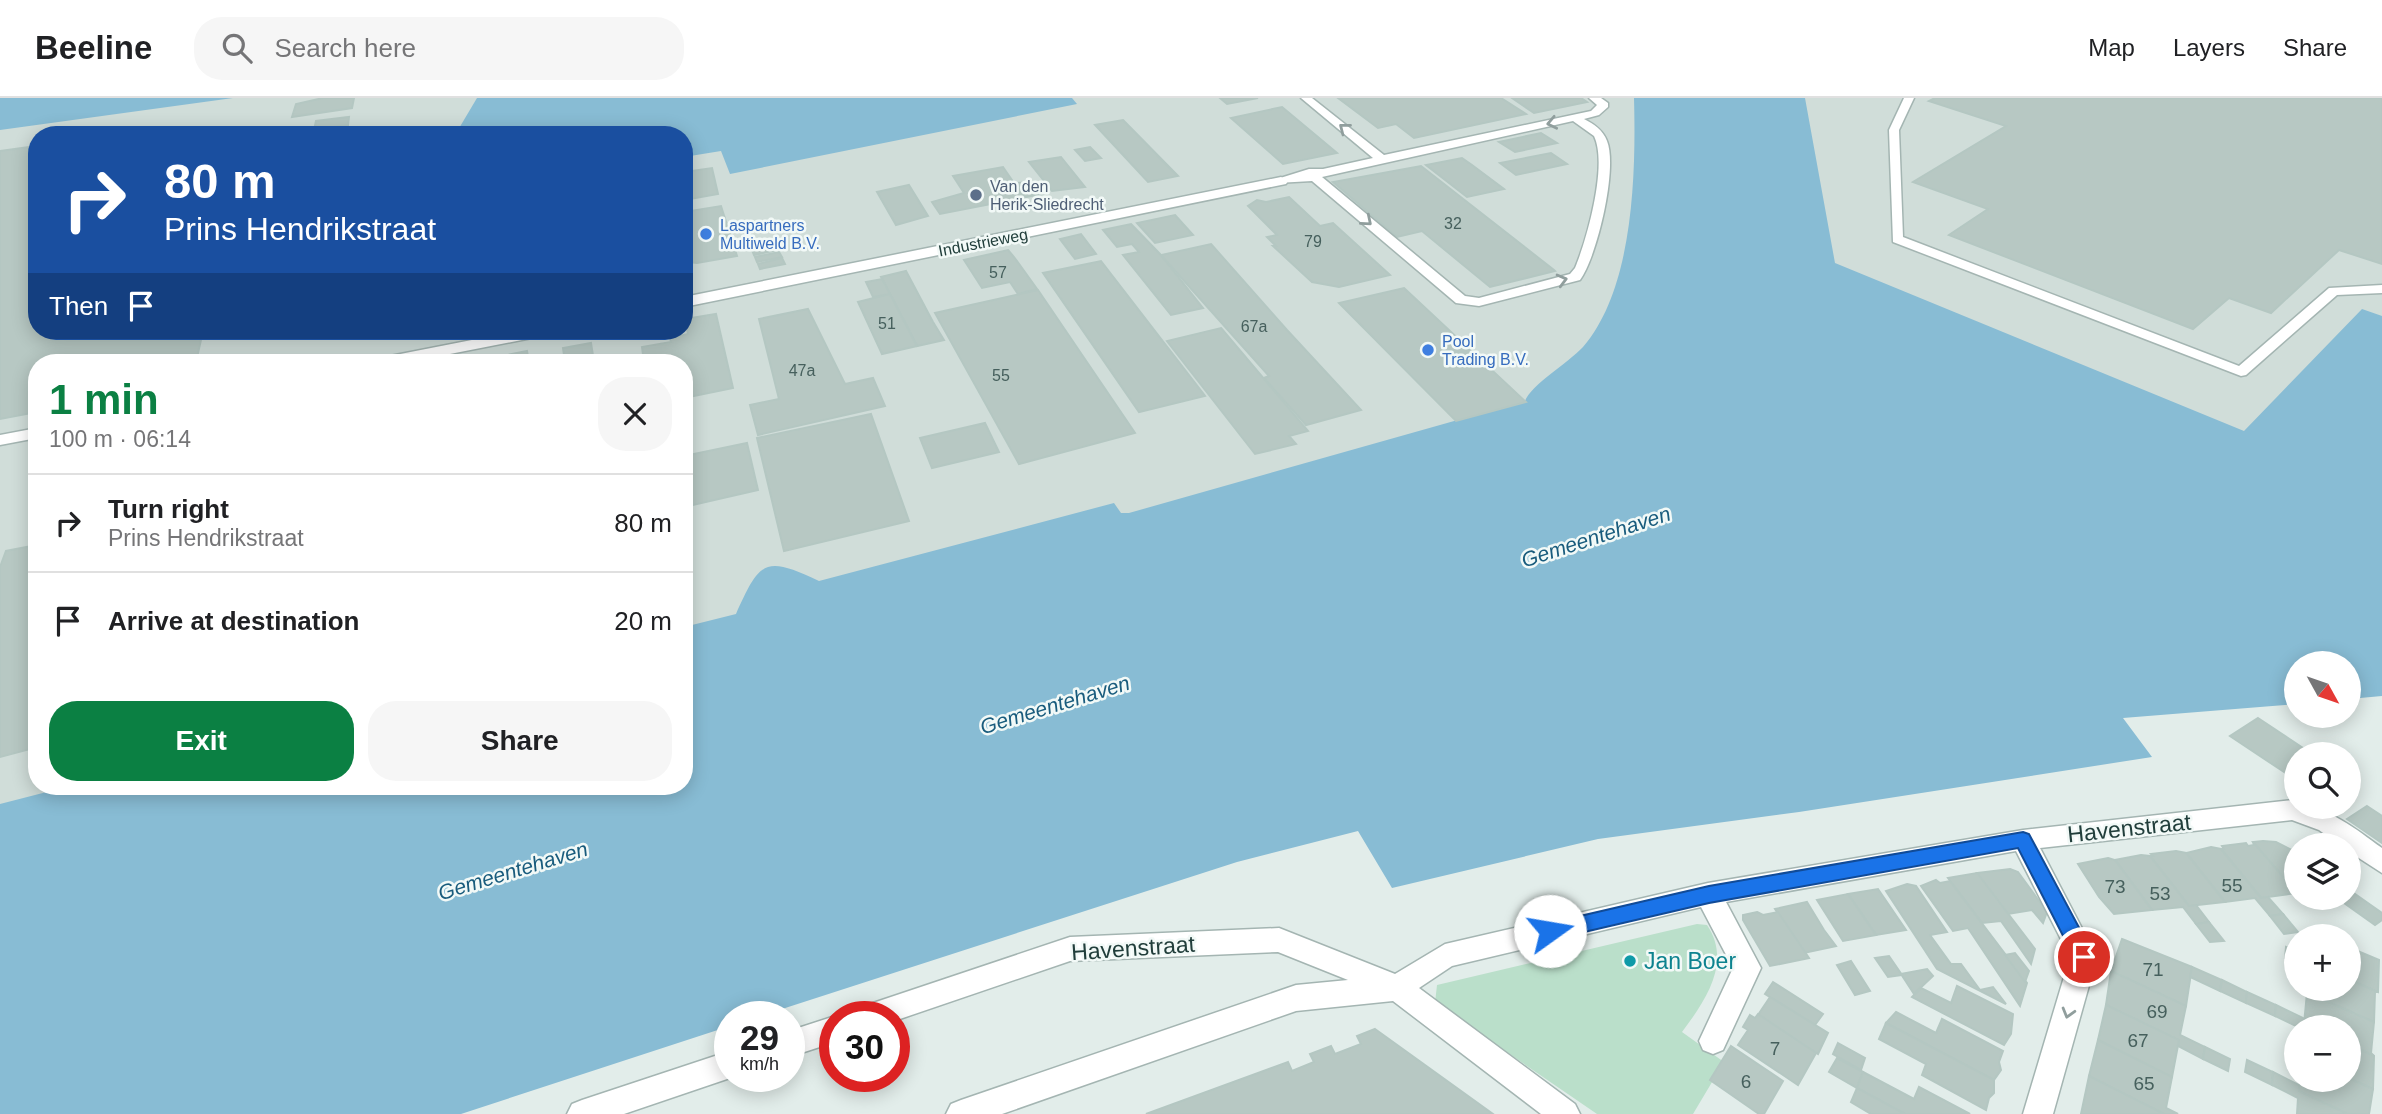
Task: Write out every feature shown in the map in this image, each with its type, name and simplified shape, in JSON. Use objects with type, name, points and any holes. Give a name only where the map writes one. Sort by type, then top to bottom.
[{"type":"street","name":"Industrieweg","points":[[693,300],[1281,181]]},
{"type":"street","points":[[426,354],[496,340]]},
{"type":"street","points":[[0,440],[28,435]]},
{"type":"street","name":"Havenstraat","points":[[961,1114],[1296,998],[1397,988],[1445,956],[1709,894],[2023,839],[2294,810],[2328,822],[2382,862]]},
{"type":"street","points":[[2023,839],[2084,957],[2038,1114]]},
{"type":"street","points":[[1709,894],[1747,968],[1713,1041]]},
{"type":"street","name":"Havenstraat","points":[[910,1003],[1070,949],[1279,940],[1397,988]]},
{"type":"street","points":[[1397,988],[1565,1114]]},
{"type":"street","points":[[582,1114],[714,1069]]},
{"type":"lane","points":[[1306,98],[1382,159]]},
{"type":"lane","points":[[1281,181],[1575,118],[1603,108],[1604,105],[1594,98]]},
{"type":"lane","points":[[1909,98],[1894,130],[1897,239],[2241,372],[2334,291],[2382,289]]},
{"type":"lane","points":[[1319,175],[1461,300],[1479,302],[1575,277],[1582,271],[1597,222],[1603,145],[1595,131],[1575,118]]},
{"type":"shaded area","points":[[51,98],[1651,98],[1663,321],[1570,421],[693,644],[693,354],[28,354],[28,795],[98,795],[0,820],[0,104]]},
{"type":"shaded area","points":[[1787,98],[2382,98],[2382,552],[1773,250]]},
{"type":"green space","points":[[1697,924],[1707,925],[1714,939],[1716,967],[1707,994],[1682,1032],[1724,1062],[1693,1114],[1597,1114],[1435,1003],[1437,985]]},
{"type":"water","points":[[0,98],[233,98],[28,126],[0,130]]},
{"type":"water","points":[[477,98],[1072,98],[1077,104],[730,174],[721,151],[693,156],[693,126],[460,126]]},
{"type":"water","name":"Gemeentehaven","points":[[1634,98],[1805,98],[1835,263],[2244,431],[2362,309],[2382,316],[2382,696],[2361,698],[2361,651],[2284,651],[2284,705],[2123,718],[2152,757],[1799,812],[1598,839],[1392,888],[1358,831],[1237,862],[805,1002],[714,1001],[714,1031],[461,1114],[0,1114],[0,804],[35,795],[693,795],[693,625],[736,614],[758,573],[775,566],[819,581],[1114,503],[1121,513],[1129,513],[1525,401],[1534,388],[1583,347],[1600,322],[1613,294],[1622,262],[1632,194]]},
{"type":"building","points":[[323,98],[354,98],[352,108],[292,117],[296,104]]},
{"type":"building","points":[[1220,98],[1258,98],[1227,104]]},
{"type":"building","points":[[1338,98],[1501,98],[1526,114],[1414,138],[1396,124],[1378,128]]},
{"type":"building","points":[[1512,98],[1581,98],[1587,102],[1534,113]]},
{"type":"building","points":[[1935,98],[2382,98],[2382,264],[2339,250],[2271,313],[2229,298],[2193,329],[1949,235],[1988,209],[1913,182],[2006,126],[1929,101]]},
{"type":"building","points":[[1282,107],[1337,153],[1283,164],[1231,118]]},
{"type":"building","points":[[349,117],[348,125],[341,126],[315,126],[316,121]]},
{"type":"building","points":[[1123,120],[1178,176],[1148,182],[1095,125]]},
{"type":"building","points":[[1541,133],[1557,143],[1515,152],[1499,142]]},
{"type":"building","points":[[28,147],[28,340],[201,340],[198,354],[28,354],[28,414],[0,419],[0,151]]},
{"type":"building","points":[[1090,147],[1101,158],[1085,161],[1075,150]]},
{"type":"building","points":[[1551,153],[1567,164],[1516,175],[1500,163]]},
{"type":"building","points":[[1061,157],[1085,187],[1052,191],[1029,162]]},
{"type":"building","points":[[1462,158],[1504,189],[1467,197],[1426,165]]},
{"type":"building","points":[[1421,166],[1555,271],[1490,287],[1422,231],[1397,237],[1333,182]]},
{"type":"building","points":[[1003,167],[1014,183],[1033,182],[1042,194],[940,214],[932,202],[964,193],[953,176]]},
{"type":"building","points":[[712,168],[718,194],[693,198],[693,171]]},
{"type":"building","points":[[909,185],[928,216],[896,225],[877,192]]},
{"type":"building","points":[[1289,197],[1320,226],[1333,223],[1390,275],[1339,287],[1312,282],[1273,246],[1276,246],[1267,237],[1277,235],[1248,206],[1257,200],[1266,202]]},
{"type":"building","points":[[721,206],[737,256],[693,262],[693,211]]},
{"type":"building","points":[[1175,215],[1193,235],[1155,243],[1137,223]]},
{"type":"building","points":[[1131,224],[1160,254],[1203,308],[1171,315],[1123,255],[1139,252],[1132,244],[1117,247],[1103,230]]},
{"type":"building","points":[[1081,234],[1096,254],[1075,259],[1060,239]]},
{"type":"building","points":[[1211,244],[1361,410],[1306,425],[1264,378],[1269,376],[1161,255]]},
{"type":"building","points":[[777,245],[778,250],[754,255],[752,250]]},
{"type":"building","points":[[1008,250],[1037,289],[1018,294],[1010,282],[982,288],[964,260]]},
{"type":"building","points":[[779,252],[782,257],[757,262],[755,257]]},
{"type":"building","points":[[782,258],[785,264],[760,269],[758,264]]},
{"type":"building","points":[[1101,261],[1205,396],[1139,412],[1043,273]]},
{"type":"building","points":[[906,271],[944,340],[917,346],[881,277]]},
{"type":"building","points":[[882,279],[890,294],[873,297],[866,282]]},
{"type":"building","points":[[1404,288],[1526,402],[1456,421],[1339,303]]},
{"type":"building","points":[[1038,290],[1135,433],[1019,464],[935,313]]},
{"type":"building","points":[[890,294],[917,346],[882,354],[858,302]]},
{"type":"building","points":[[808,309],[845,384],[873,378],[885,406],[758,435],[750,405],[779,399],[759,319]]},
{"type":"building","points":[[716,314],[733,388],[693,396],[693,354],[643,354],[642,347],[670,340],[693,340],[693,318]]},
{"type":"building","points":[[1221,328],[1308,431],[1289,436],[1296,444],[1255,454],[1167,341]]},
{"type":"building","points":[[591,343],[593,354],[564,354],[563,348]]},
{"type":"building","points":[[871,414],[909,521],[784,551],[757,438]]},
{"type":"building","points":[[985,423],[999,452],[932,468],[920,438]]},
{"type":"building","points":[[747,443],[758,490],[693,505],[693,454]]},
{"type":"building","points":[[28,547],[28,750],[0,757],[0,567],[6,551]]},
{"type":"building","points":[[2258,718],[2294,742],[2284,742],[2284,772],[2230,736]]},
{"type":"building","points":[[2367,806],[2382,816],[2382,843],[2347,819],[2361,819],[2361,810]]},
{"type":"building","points":[[2253,842],[2276,842],[2284,846],[2284,878]]},
{"type":"building","points":[[2253,842],[2284,878],[2284,895],[2261,898],[2221,849],[2224,849],[2222,846],[2246,843],[2248,846],[2254,845]]},
{"type":"building","points":[[2211,847],[2221,849],[2261,898],[2268,897],[2283,914],[2270,916],[2255,898],[2225,902],[2186,853]]},
{"type":"building","points":[[2176,851],[2186,853],[2225,902],[2189,906],[2150,856]]},
{"type":"building","points":[[2150,856],[2189,906],[2196,905],[2209,922],[2196,924],[2183,907],[2152,910],[2115,860]]},
{"type":"building","points":[[2108,858],[2115,860],[2152,910],[2114,914],[2099,897],[2078,864]]},
{"type":"building","points":[[2010,869],[2018,872],[2047,912],[2043,923],[2032,910],[2008,914],[1977,873]]},
{"type":"building","points":[[1977,873],[2035,949],[2031,964],[2001,921],[1982,923],[1948,878]]},
{"type":"building","points":[[1936,880],[1940,883],[1950,881],[2027,983],[2020,1006],[1968,928],[1953,931],[1921,886]]},
{"type":"building","points":[[1907,884],[1916,886],[1947,932],[1930,935],[1951,964],[1961,964],[1980,990],[1993,987],[2006,1004],[1937,969],[1886,891]]},
{"type":"building","points":[[1878,889],[1906,930],[1876,935],[1848,894]]},
{"type":"building","points":[[1848,894],[1876,935],[1843,941],[1817,900]]},
{"type":"building","points":[[2361,898],[2382,913],[2382,920],[2375,925],[2354,910],[2361,910]]},
{"type":"building","points":[[1807,902],[1836,946],[1804,953],[1775,909]]},
{"type":"building","points":[[1757,912],[1763,915],[1778,912],[1809,958],[1770,966],[1743,920],[1743,915]]},
{"type":"building","points":[[2283,914],[2291,924],[2284,924],[2284,934],[2270,916]]},
{"type":"building","points":[[2209,922],[2224,941],[2210,942],[2196,924]]},
{"type":"building","points":[[2122,939],[2192,967],[2186,1006],[2111,971]]},
{"type":"building","points":[[2361,952],[2379,960],[2378,992],[2361,985]]},
{"type":"building","points":[[2015,953],[2029,971],[2025,982],[2005,955]]},
{"type":"building","points":[[1889,956],[1902,975],[1888,977],[1875,958]]},
{"type":"building","points":[[1851,961],[1870,991],[1855,995],[1837,965]]},
{"type":"building","points":[[2192,967],[2222,980],[2220,991],[2190,977]]},
{"type":"building","points":[[1927,969],[1933,976],[1914,994],[1901,974]]},
{"type":"building","points":[[2111,971],[2186,1006],[2180,1035],[2205,1047],[2203,1059],[2178,1046],[2179,1040],[2106,1005]]},
{"type":"building","points":[[2222,980],[2247,992],[2246,1003],[2220,991]]},
{"type":"building","points":[[1773,982],[1823,1014],[1815,1025],[1765,994]]},
{"type":"building","points":[[2361,985],[2378,992],[2375,992],[2374,1022],[2325,1001],[2361,1001]]},
{"type":"building","points":[[1957,986],[2013,1014],[2011,1034],[2004,1045],[1912,997],[1921,988],[1951,1003]]},
{"type":"building","points":[[2247,992],[2276,1005],[2275,1016],[2246,1003]]},
{"type":"building","points":[[1770,997],[1828,1033],[1818,1054],[1758,1015]]},
{"type":"building","points":[[2306,1001],[2325,1001],[2358,1015],[2305,1015]]},
{"type":"building","points":[[2106,1005],[2179,1040],[2172,1077],[2098,1040]]},
{"type":"building","points":[[2276,1005],[2297,1015],[2284,1015],[2284,1020],[2275,1016]]},
{"type":"building","points":[[1896,1012],[1936,1033],[1942,1019],[2003,1051],[1999,1062],[2001,1070],[1994,1080],[1886,1023]]},
{"type":"building","points":[[1758,1014],[1816,1053],[1798,1085],[1738,1045],[1748,1030],[1743,1027],[1750,1015],[1755,1018]]},
{"type":"building","points":[[2361,1016],[2374,1022],[2371,1053],[2374,1056],[2361,1050]]},
{"type":"building","points":[[1886,1023],[1994,1080],[1994,1093],[1989,1098],[1986,1110],[1922,1075],[1926,1064],[1879,1039]]},
{"type":"building","points":[[1375,1029],[1493,1114],[1146,1114],[1288,1062],[1292,1071],[1314,1062],[1310,1054],[1331,1046],[1335,1054],[1361,1044],[1357,1036]]},
{"type":"building","points":[[2098,1040],[2172,1077],[2166,1108],[2178,1114],[2164,1114],[2089,1076]]},
{"type":"building","points":[[1838,1043],[1865,1058],[1861,1070],[1833,1054]]},
{"type":"building","points":[[1731,1046],[1783,1081],[1764,1114],[1759,1114],[1710,1080]]},
{"type":"building","points":[[2205,1047],[2230,1059],[2228,1071],[2203,1059]]},
{"type":"building","points":[[2361,1050],[2374,1056],[2373,1089],[2361,1084]]},
{"type":"building","points":[[1837,1058],[1863,1072],[1857,1088],[1829,1072]]},
{"type":"building","points":[[2247,1060],[2273,1072],[2272,1085],[2245,1072]]},
{"type":"building","points":[[1863,1072],[1914,1099],[1919,1087],[1970,1114],[1905,1114],[1857,1088]]},
{"type":"building","points":[[2273,1072],[2284,1078],[2284,1091],[2272,1085]]},
{"type":"building","points":[[2089,1076],[2164,1114],[2081,1114]]},
{"type":"building","points":[[2361,1084],[2373,1089],[2369,1114],[2348,1114],[2301,1092],[2361,1092]]},
{"type":"building","points":[[1857,1088],[1905,1114],[1871,1114],[1851,1102]]},
{"type":"building","points":[[2286,1092],[2301,1092],[2348,1114],[2297,1114],[2298,1098]]},
{"type":"place","name":"Van den Herik-Sliedrecht","points":[[976,195]]},
{"type":"place","name":"Laspartners Multiweld B.V.","points":[[706,234]]},
{"type":"place","name":"Pool Trading B.V.","points":[[1428,350]]},
{"type":"place","name":"Jan Boer","points":[[1630,961]]},
{"type":"route","points":[[1550,931],[1709,894],[2023,839],[2084,957]]}]
